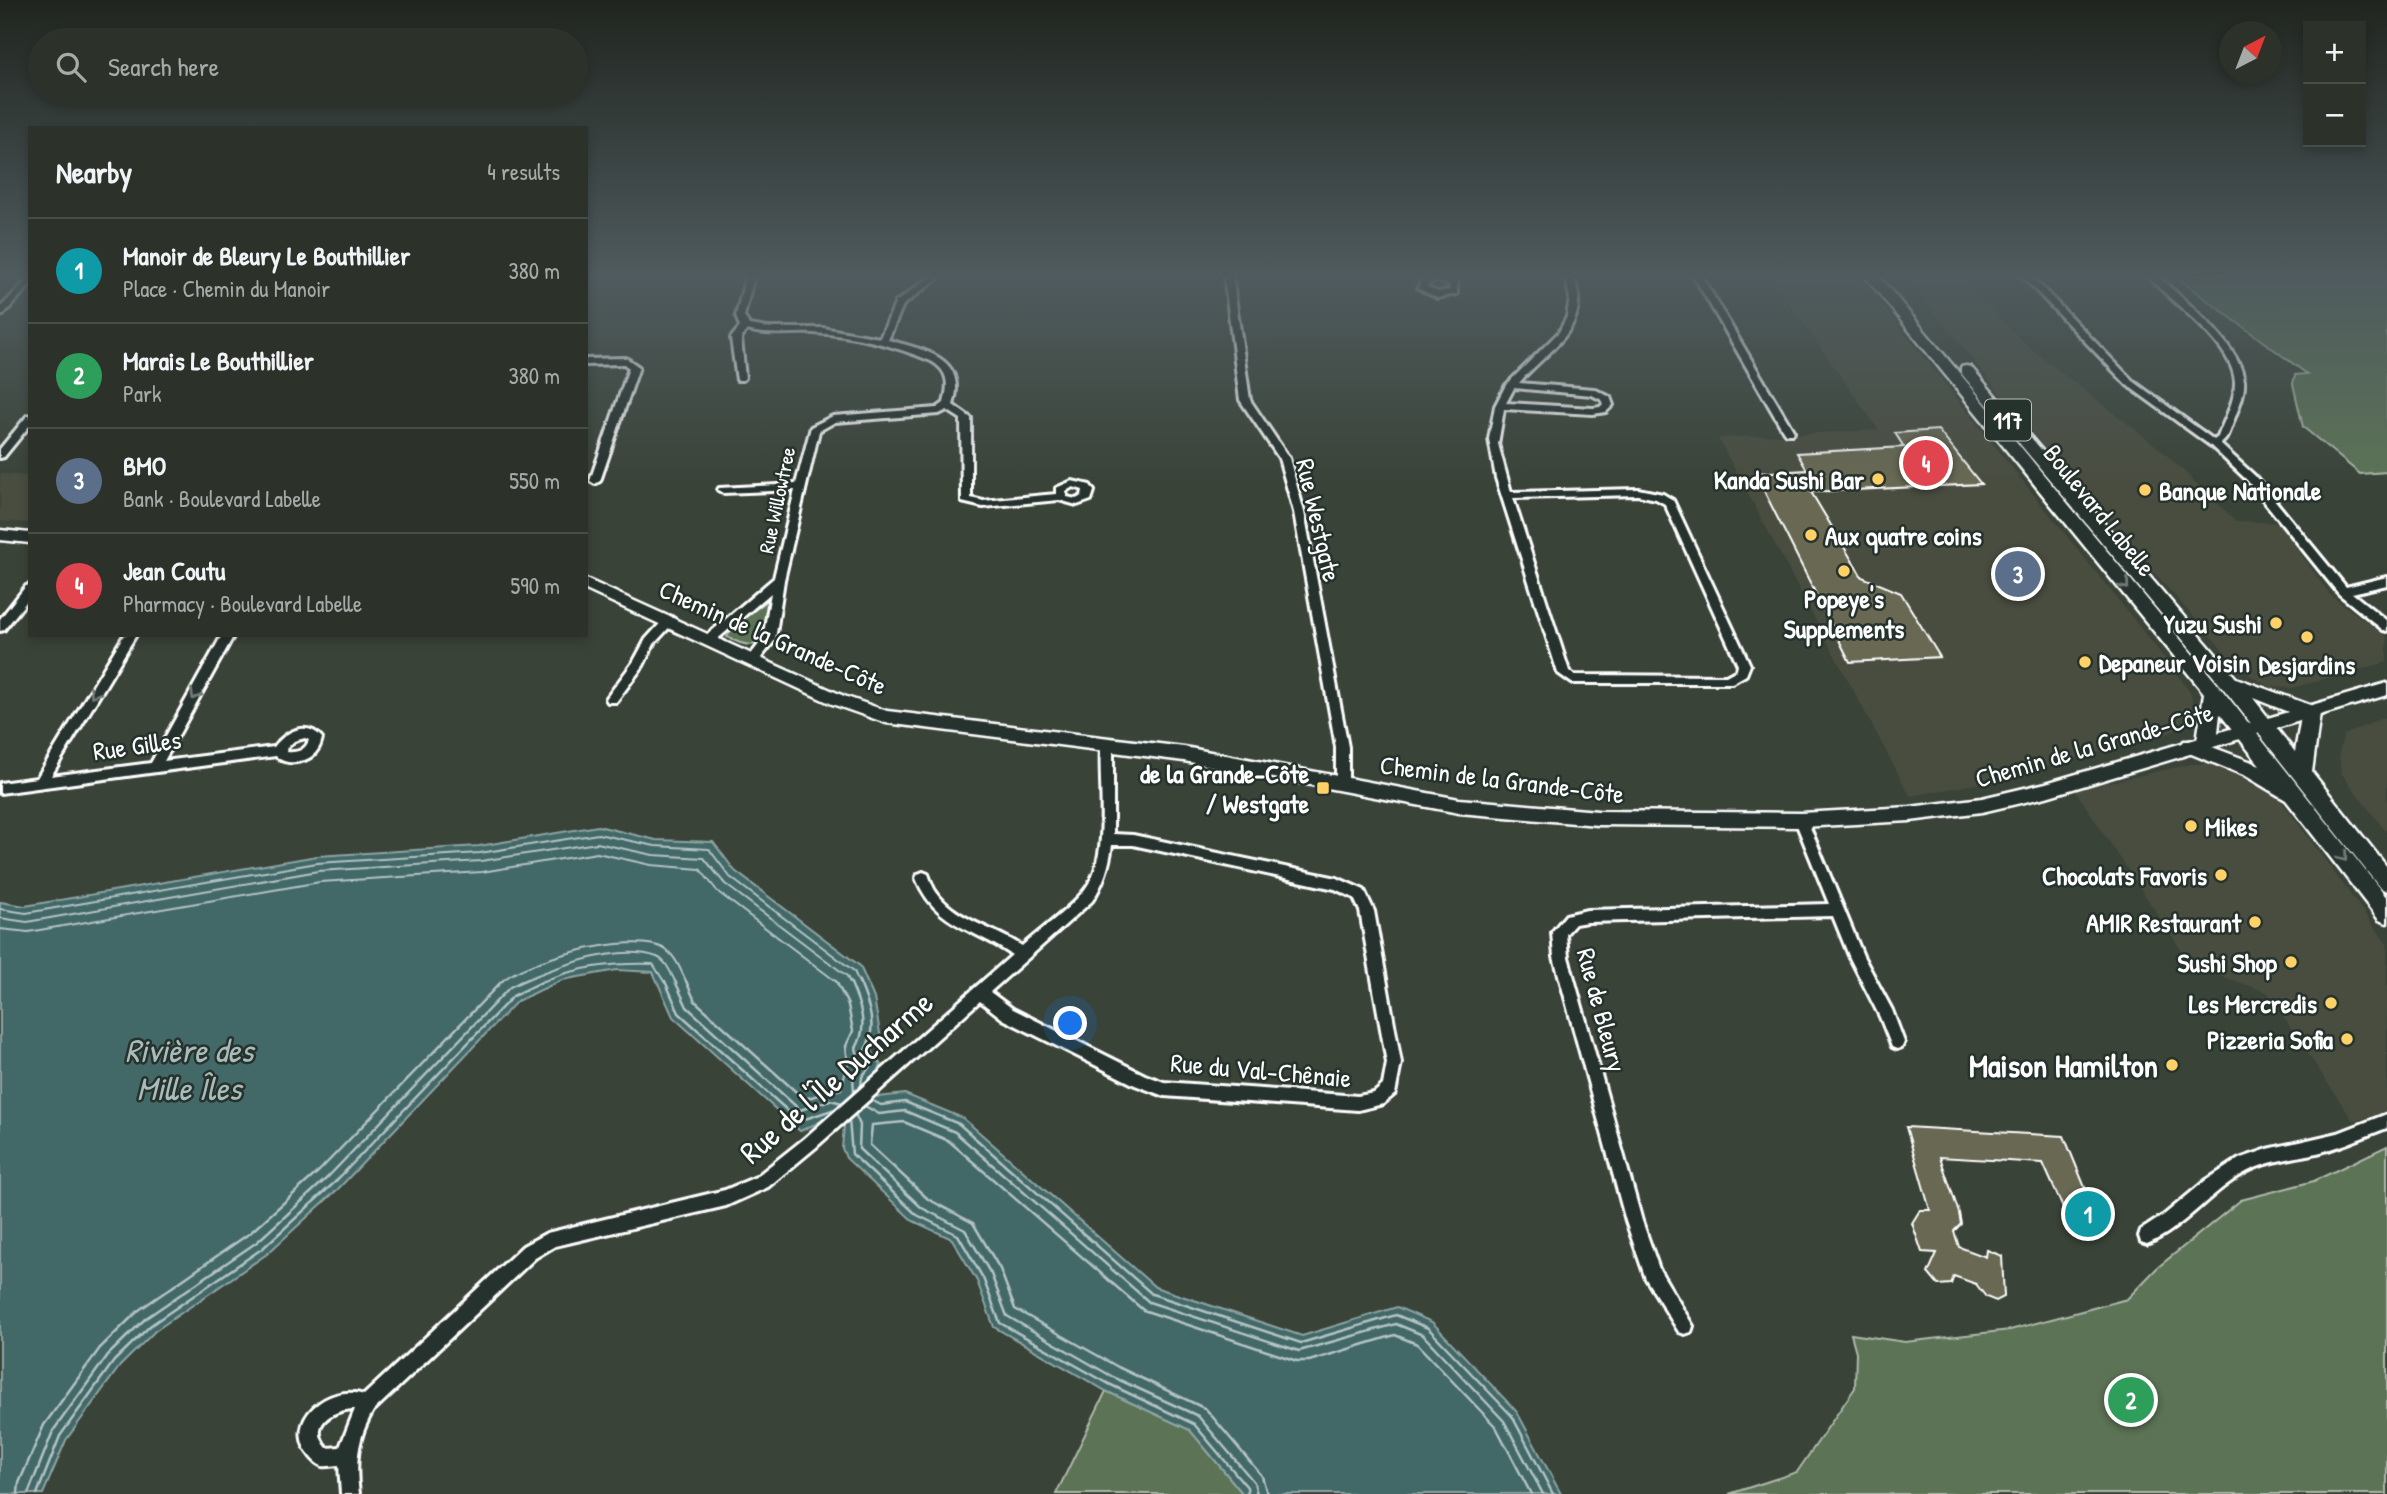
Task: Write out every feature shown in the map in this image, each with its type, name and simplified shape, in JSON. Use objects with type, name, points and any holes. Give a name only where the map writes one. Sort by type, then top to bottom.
[{"type":"main road","name":"Boulevard Labelle","points":[[1930,345],[2222,687],[2264,725],[2387,882]]},
{"type":"main road","name":"Boulevard Labelle","points":[[1944,345],[2222,687],[2244,730],[2387,914]]},
{"type":"main road","points":[[0,535],[28,538]]},
{"type":"main road","name":"Chemin de la Grande-Côte","points":[[588,585],[670,620],[838,700],[886,717],[924,724],[1192,755],[1459,806],[1569,816],[1661,821],[1801,820],[1910,814],[2000,801],[2387,689]]},
{"type":"main road","points":[[2301,803],[2253,771],[2199,744],[2222,687],[2311,713],[2302,772]]},
{"type":"street","points":[[737,345],[740,378]]},
{"type":"street","points":[[898,345],[937,360],[948,368],[953,387],[948,406],[966,418],[964,495],[968,501],[994,503],[1060,497]]},
{"type":"street","name":"Rue Westgate","points":[[1237,345],[1245,400],[1284,458],[1299,512],[1342,747],[1342,785]]},
{"type":"street","points":[[1508,495],[1638,492],[1658,496],[1669,502],[1744,665],[1742,672],[1728,680],[1572,679],[1563,673],[1493,447],[1500,406],[1511,385],[1552,345]]},
{"type":"street","points":[[1738,345],[1789,432]]},
{"type":"street","points":[[2093,345],[2130,383],[2214,444],[2259,486],[2343,591],[2387,626]]},
{"type":"street","points":[[2214,444],[2222,439],[2237,394],[2238,366],[2221,345]]},
{"type":"street","points":[[588,362],[626,361],[634,367],[595,481]]},
{"type":"street","points":[[1500,406],[1593,411],[1603,410],[1608,405],[1607,399],[1594,392],[1511,385]]},
{"type":"street","name":"Rue Willowtree","points":[[753,660],[769,640],[779,580],[810,439],[819,424],[833,419],[939,411],[948,406]]},
{"type":"street","points":[[0,455],[28,420]]},
{"type":"street","points":[[723,490],[799,487]]},
{"type":"street","name":"Rue Willowtree","points":[[710,639],[779,580]]},
{"type":"street","points":[[2343,591],[2387,580]]},
{"type":"street","points":[[0,627],[28,592]]},
{"type":"street","points":[[612,699],[639,663],[650,642],[670,620]]},
{"type":"street","points":[[41,782],[129,637]]},
{"type":"street","points":[[156,765],[227,637]]},
{"type":"street","name":"Rue de l'Île Ducharme","points":[[350,1494],[347,1456],[354,1427],[367,1405],[438,1335],[536,1247],[569,1235],[741,1194],[775,1174],[1092,891],[1101,873],[1105,839],[1107,744]]},
{"type":"street","name":"Rue Gilles","points":[[0,788],[156,765],[280,751]]},
{"type":"street","points":[[1801,820],[1836,910],[1897,1042]]},
{"type":"street","name":"Rue du Val-Chênaie","points":[[980,993],[1008,1014],[1140,1080],[1164,1089],[1358,1103],[1378,1099],[1391,1089],[1394,1063],[1367,911],[1359,894],[1346,887],[1310,878],[1133,840],[1105,839]]},
{"type":"street","points":[[923,878],[931,897],[943,908],[1023,955]]},
{"type":"street","name":"Rue de Bleury","points":[[1685,1326],[1652,1273],[1634,1222],[1561,957],[1559,932],[1571,919],[1587,916],[1836,910]]},
{"type":"street","points":[[2147,1236],[2162,1228],[2220,1180],[2247,1164],[2274,1154],[2331,1142],[2387,1121]]},
{"type":"street","points":[[347,1456],[335,1459],[323,1457],[311,1445],[309,1432],[320,1413],[335,1402],[351,1398],[367,1405]]},
{"type":"shaded area","points":[[1818,345],[1914,345],[2178,675],[2191,694],[2194,708],[2191,721],[2167,734],[1992,781],[1910,796],[1718,438],[1879,430]]},
{"type":"shaded area","points":[[1961,345],[2026,345],[2159,448],[2236,521],[2279,523],[2330,595],[2387,637],[2387,662],[2292,688],[2271,687],[2254,678],[2229,657],[2052,457]]},
{"type":"shaded area","points":[[0,474],[28,476],[28,523],[0,521]]},
{"type":"shaded area","points":[[2387,716],[2387,833],[2341,773],[2339,752],[2344,735]]},
{"type":"shaded area","points":[[2191,764],[2218,764],[2240,771],[2279,798],[2387,944],[2387,1112],[2353,1121],[2267,992],[2192,966],[2075,790]]},
{"type":"green space","points":[[2267,345],[2387,345],[2387,472],[2360,474],[2303,427],[2293,384],[2295,375],[2307,374]]},
{"type":"green space","points":[[766,602],[771,604],[761,640],[749,645],[727,637],[735,624]]},
{"type":"green space","points":[[2387,1146],[2387,1494],[1729,1494],[1797,1472],[1855,1388],[1856,1352],[1851,1334],[1905,1342],[2010,1330],[2127,1299],[2157,1268],[2241,1200],[2314,1181]]},
{"type":"green space","points":[[1106,1391],[1190,1430],[1243,1494],[1056,1494]]},
{"type":"water","name":"Rivière des Mille Îles","points":[[598,826],[656,840],[713,842],[735,871],[860,966],[874,998],[881,1039],[872,1051],[881,1065],[868,1086],[878,1097],[905,1094],[963,1118],[1155,1287],[1302,1336],[1397,1307],[1432,1322],[1517,1412],[1561,1494],[1243,1494],[1190,1430],[1106,1391],[994,1327],[977,1281],[952,1239],[913,1221],[846,1158],[842,1148],[844,1126],[833,1116],[800,1131],[673,1017],[653,972],[617,970],[562,980],[517,1001],[338,1189],[267,1254],[155,1331],[120,1366],[66,1440],[43,1494],[0,1494],[0,902],[25,906],[317,856],[479,846]]},
{"type":"building","name":"Aux quatre coins","points":[[1938,430],[1981,484],[1811,492],[1862,577],[1901,593],[1940,657],[1850,662],[1755,473],[1807,470],[1797,453],[1904,447],[1895,433]]},
{"type":"building","points":[[1906,1127],[2064,1136],[2086,1190],[2098,1194],[2107,1217],[2099,1216],[2098,1230],[2092,1234],[2082,1233],[2071,1226],[2043,1163],[1940,1157],[1959,1213],[1961,1224],[1954,1231],[1959,1247],[1986,1257],[1987,1250],[2002,1256],[2004,1297],[1996,1301],[1986,1297],[1976,1284],[1954,1276],[1951,1284],[1938,1285],[1928,1273],[1937,1253],[1922,1252],[1912,1223],[1920,1210],[1930,1210]]},
{"type":"place","name":"Jean Coutu","points":[[1926,463]]},
{"type":"place","name":"Kanda Sushi Bar","points":[[1878,479]]},
{"type":"place","name":"Banque Nationale","points":[[2145,490]]},
{"type":"place","name":"Aux quatre coins","points":[[1811,535]]},
{"type":"place","name":"Popeye's Supplements","points":[[1844,571]]},
{"type":"place","name":"BMO","points":[[2018,574]]},
{"type":"place","name":"Yuzu Sushi","points":[[2276,623]]},
{"type":"place","name":"Desjardins","points":[[2307,637]]},
{"type":"place","name":"Depaneur Voisin","points":[[2085,662]]},
{"type":"place","name":"de la Grande-Côte / Westgate","points":[[1323,788]]},
{"type":"place","name":"Mikes","points":[[2191,826]]},
{"type":"place","name":"Chocolats Favoris","points":[[2221,875]]},
{"type":"place","name":"AMIR Restaurant","points":[[2255,922]]},
{"type":"place","name":"Sushi Shop","points":[[2291,962]]},
{"type":"place","name":"Les Mercredis","points":[[2331,1003]]},
{"type":"place","name":"Pizzeria Sofia","points":[[2347,1039]]},
{"type":"place","name":"Maison Hamilton","points":[[2172,1065]]},
{"type":"place","name":"Manoir de Bleury Le Bouthillier","points":[[2088,1214]]},
{"type":"place","name":"Marais Le Bouthillier","points":[[2131,1400]]}]
